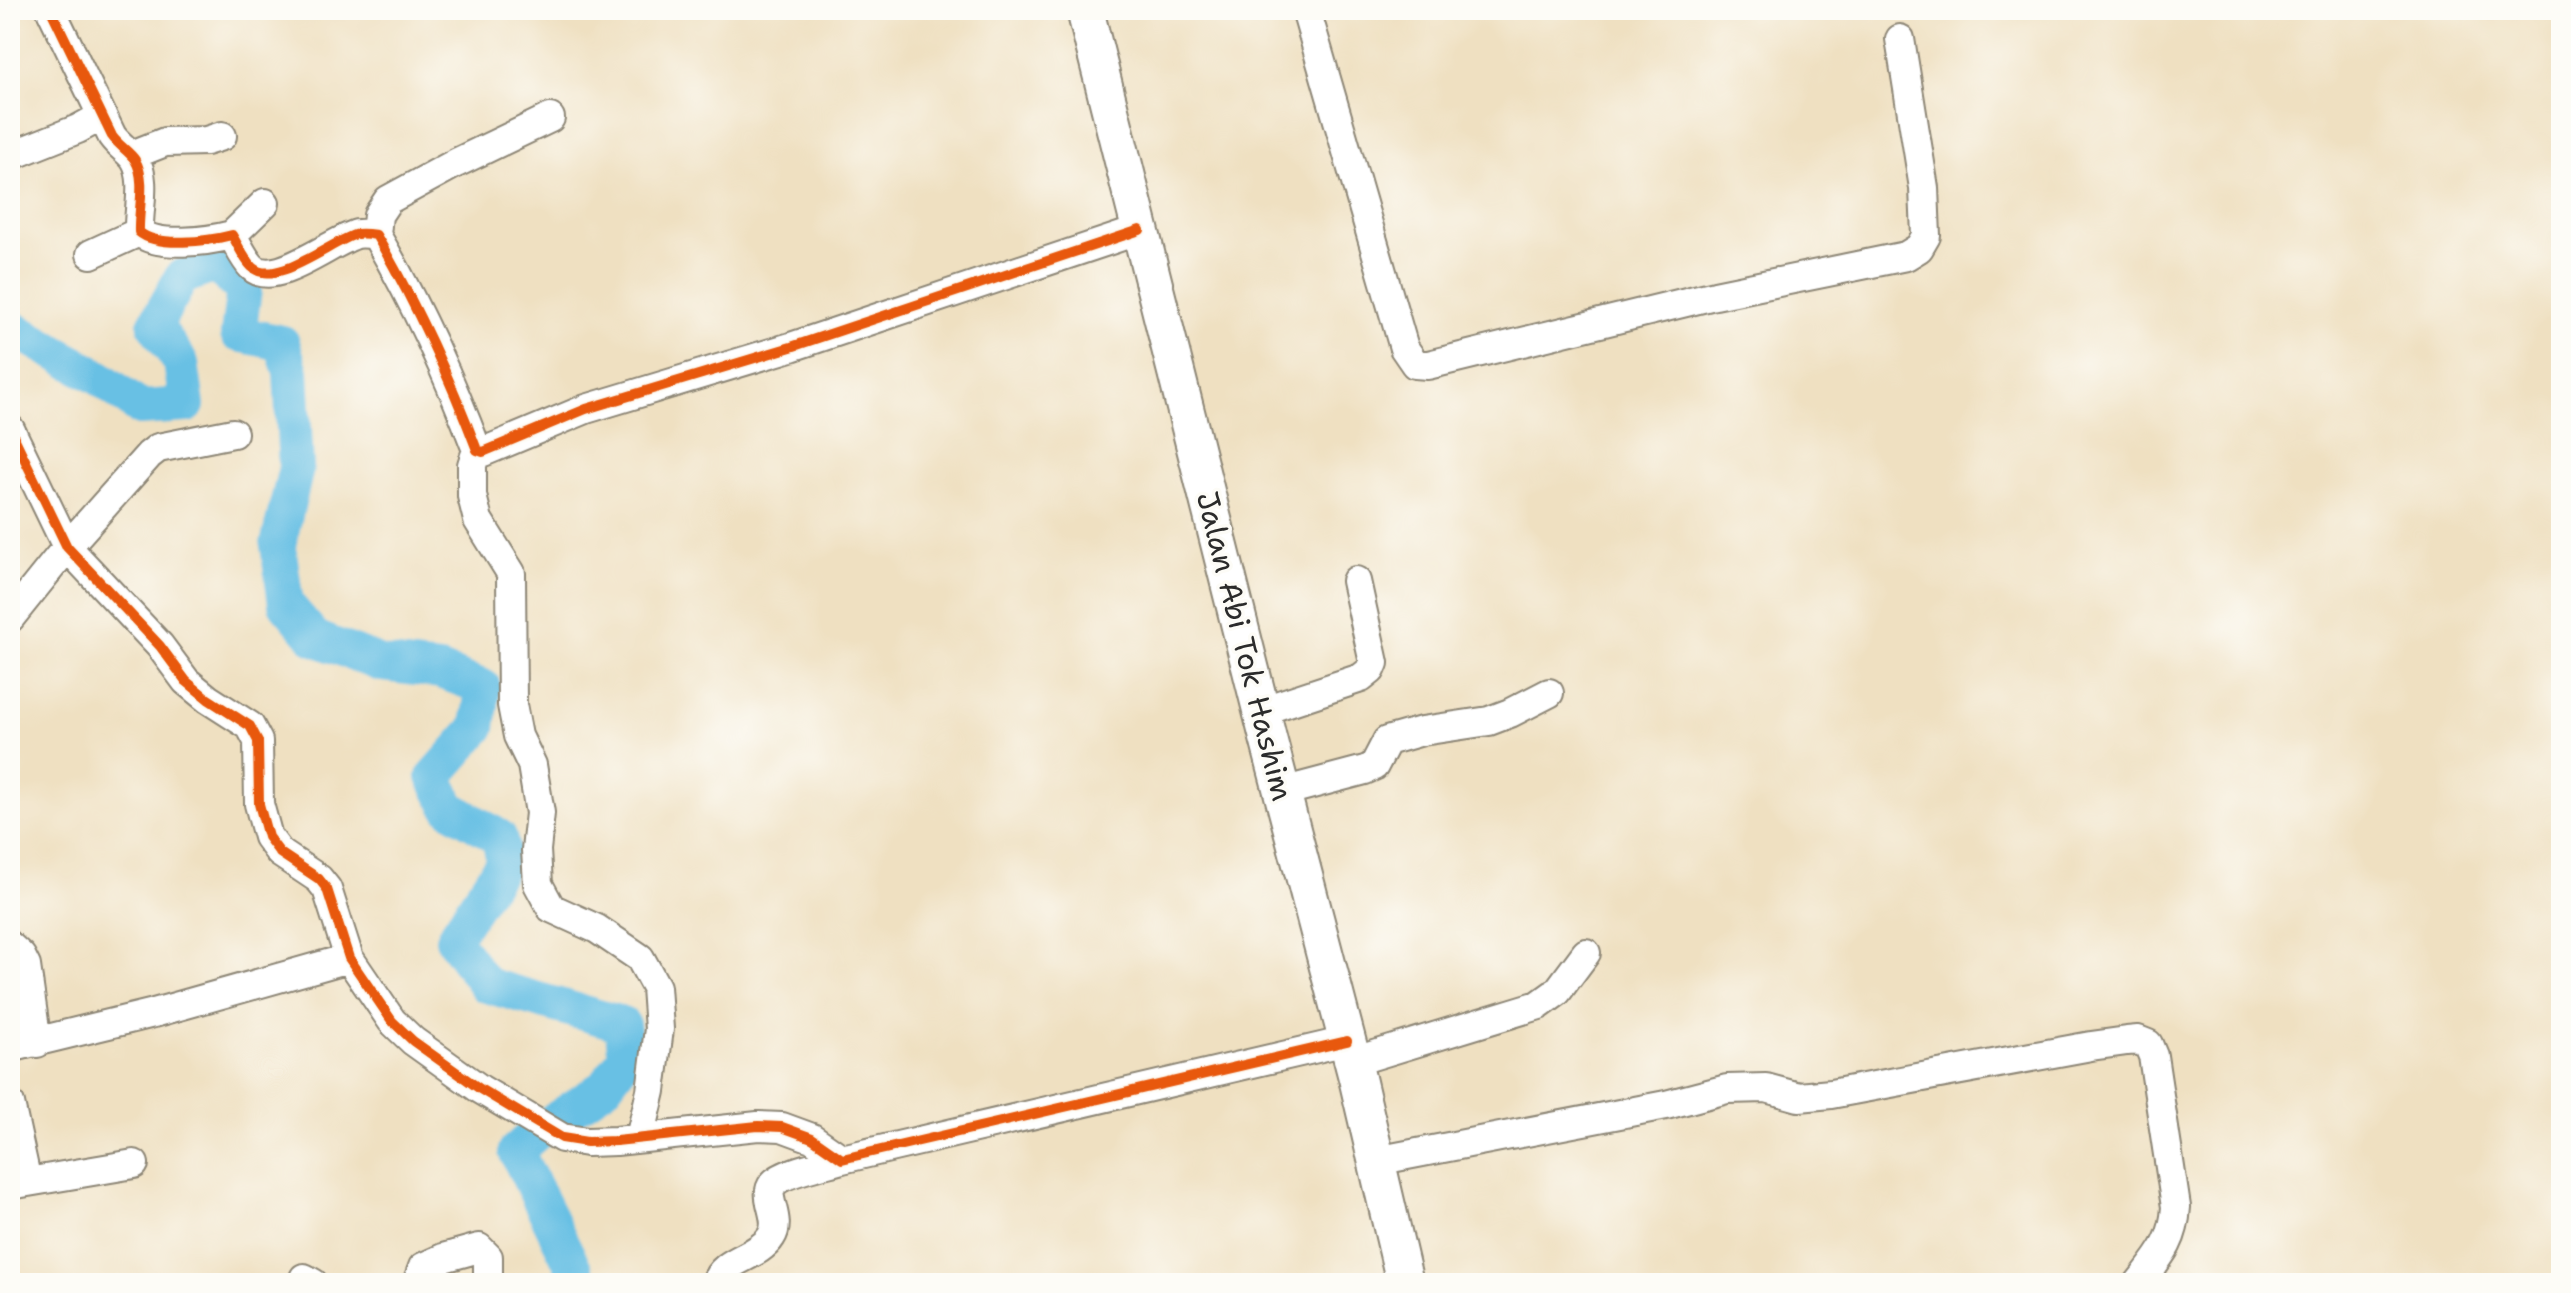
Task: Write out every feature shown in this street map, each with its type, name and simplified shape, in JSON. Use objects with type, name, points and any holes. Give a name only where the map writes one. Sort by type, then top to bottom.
[{"type":"main road","name":"Jalan Abi Tok Hashim","points":[[1085,10],[1350,1051],[1405,1283]]},
{"type":"street","points":[[51,10],[102,116],[119,147],[132,155],[141,177],[139,232]]},
{"type":"street","points":[[1306,10],[1404,348],[1415,364],[1428,365],[1728,292],[1906,256],[1919,248],[1926,236],[1924,188],[1900,39]]},
{"type":"street","points":[[10,156],[102,116]]},
{"type":"street","points":[[550,118],[388,200],[378,215],[376,235],[403,281],[453,387],[477,450],[472,465],[472,496],[478,520],[511,573],[512,705],[518,736],[532,765],[540,813],[536,850],[538,884],[551,908],[597,929],[640,958],[656,987],[659,1029],[651,1091],[640,1138]]},
{"type":"street","points":[[132,155],[165,142],[198,142],[222,136]]},
{"type":"street","points":[[139,232],[156,240],[197,241],[232,235],[265,203]]},
{"type":"street","points":[[477,450],[490,449],[586,409],[791,347],[1140,230]]},
{"type":"street","points":[[91,254],[139,232]]},
{"type":"street","points":[[232,235],[253,268],[265,273],[317,255],[359,233],[376,235]]},
{"type":"street","points":[[10,429],[67,547],[160,646],[186,681],[250,726],[258,741],[259,804],[268,837],[280,853],[319,879],[327,889],[349,958],[392,1021],[413,1041],[467,1081],[562,1138],[587,1142],[758,1126],[782,1127],[812,1138],[842,1159]]},
{"type":"street","points":[[10,618],[67,547],[158,448],[233,433]]},
{"type":"street","points":[[1261,711],[1361,678],[1371,670],[1374,663],[1356,581]]},
{"type":"street","points":[[1282,792],[1374,766],[1387,741],[1422,731],[1489,721],[1549,693]]},
{"type":"street","points":[[10,946],[26,966],[23,1046],[349,958]]},
{"type":"street","points":[[716,1283],[723,1269],[756,1251],[776,1229],[769,1192],[782,1177],[842,1159],[1350,1051],[1539,1005],[1557,992],[1586,953]]},
{"type":"street","points":[[1376,1161],[1564,1126],[1727,1089],[1766,1088],[1799,1097],[1831,1094],[2138,1040],[2148,1044],[2153,1056],[2176,1207],[2175,1227],[2167,1249],[2139,1283]]},
{"type":"street","points":[[10,1104],[18,1184],[134,1164]]},
{"type":"street","points":[[417,1283],[423,1267],[479,1248],[488,1257],[488,1283]]},
{"type":"waterway","points":[[10,327],[100,378],[140,408],[187,405],[181,363],[155,325],[182,277],[215,265],[244,290],[238,334],[282,343],[291,372],[296,468],[278,545],[286,604],[315,638],[381,664],[440,671],[483,687],[478,727],[434,777],[450,808],[499,837],[504,861],[453,939],[486,985],[622,1024],[626,1057],[604,1087],[536,1133],[516,1151],[577,1275],[577,1283]]},
{"type":"cycle path","points":[[51,10],[112,136],[133,157],[139,168],[139,232],[170,242],[232,235],[249,264],[262,272],[289,268],[357,234],[376,235],[431,341],[477,450],[483,452],[586,409],[791,347],[1140,230]]},
{"type":"cycle path","points":[[10,429],[67,547],[160,646],[186,681],[250,726],[258,741],[259,804],[268,837],[280,853],[319,879],[327,889],[349,958],[392,1021],[413,1041],[480,1089],[562,1138],[587,1142],[616,1141],[758,1126],[782,1127],[812,1138],[842,1159],[1347,1041]]}]
